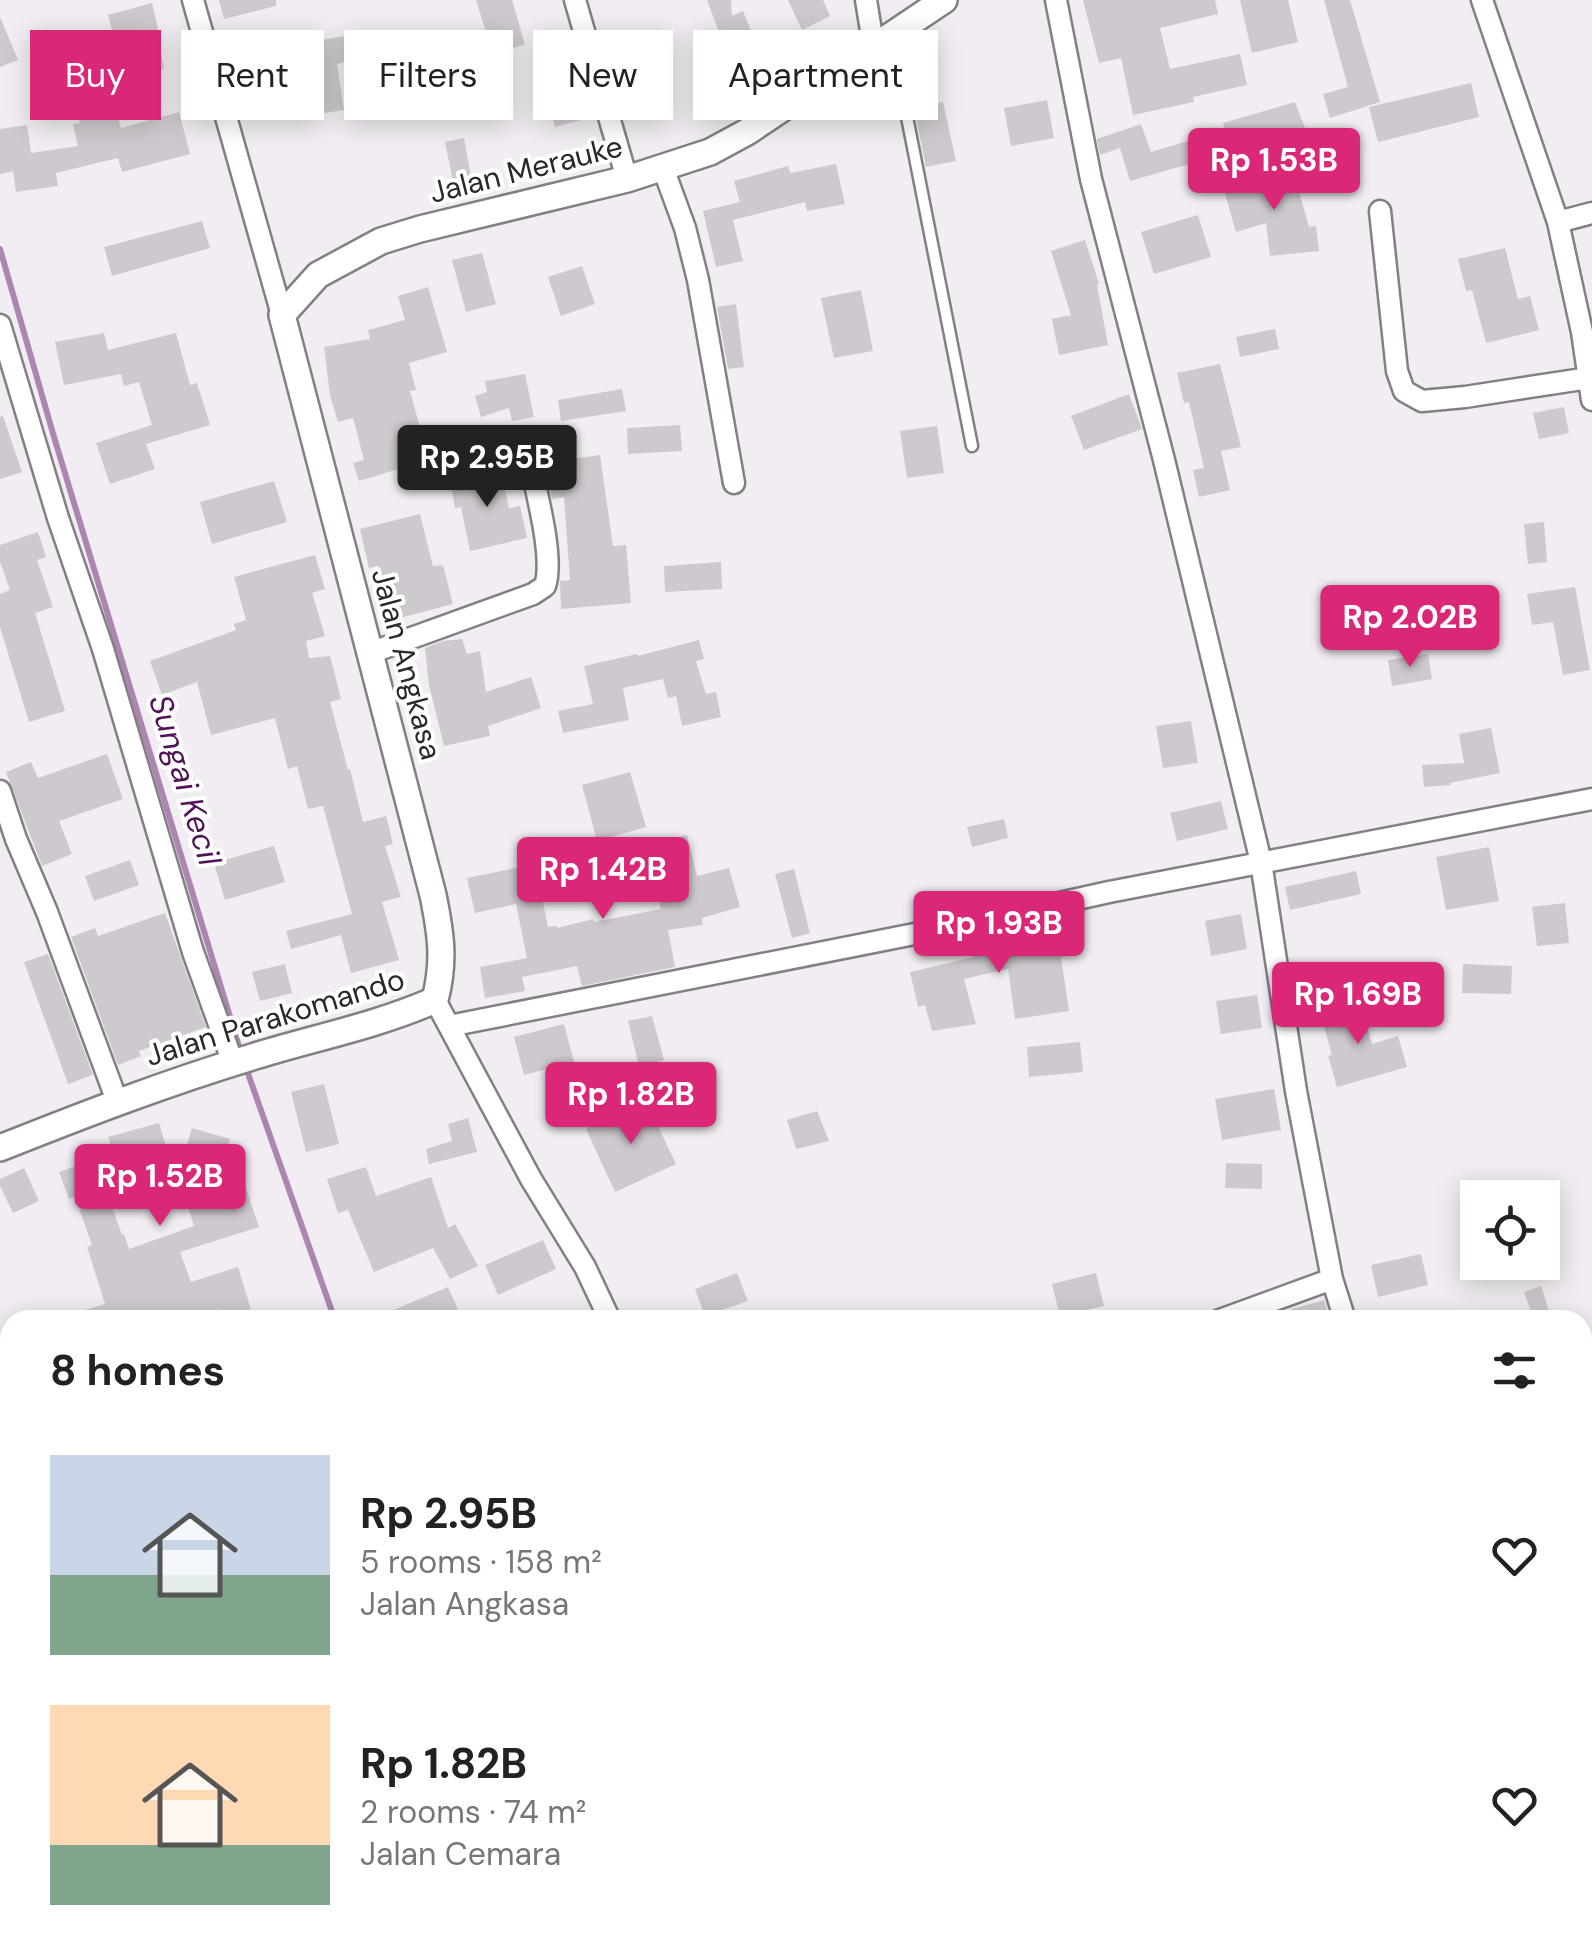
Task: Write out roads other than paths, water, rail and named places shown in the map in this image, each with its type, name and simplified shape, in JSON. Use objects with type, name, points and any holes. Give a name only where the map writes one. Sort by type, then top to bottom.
[{"type":"street","name":"Jalan Angkasa","points":[[192,0],[282,314],[439,924],[442,962],[435,1000]]},
{"type":"street","points":[[575,0],[627,179]]},
{"type":"street","points":[[866,0],[877,30]]},
{"type":"street","name":"Jalan Merauke","points":[[900,30],[944,0]]},
{"type":"street","points":[[1056,0],[1091,179],[1169,479],[1261,862],[1296,1091],[1332,1279],[1342,1310]]},
{"type":"street","points":[[1482,0],[1558,222],[1592,400]]},
{"type":"street","name":"Jalan Merauke","points":[[282,314],[318,275],[382,241],[663,168],[710,152],[765,120]]},
{"type":"street","points":[[663,168],[685,228],[698,280],[734,483]]},
{"type":"street","points":[[1380,211],[1397,371],[1404,391],[1422,401],[1589,378]]},
{"type":"street","points":[[1558,222],[1592,213]]},
{"type":"street","points":[[0,325],[193,952],[242,1060]]},
{"type":"street","points":[[370,653],[533,594],[545,586],[549,574],[547,551],[528,452]]},
{"type":"street","points":[[0,791],[117,1101]]},
{"type":"street","points":[[450,1026],[1592,799]]},
{"type":"street","name":"Jalan Parakomando","points":[[0,1148],[117,1101],[242,1060],[398,1016],[435,1000],[605,1310]]},
{"type":"street","points":[[1247,1310],[1332,1279]]},
{"type":"lane","points":[[899,120],[972,446]]},
{"type":"waterway","name":"Sungai Kecil","points":[[0,249],[241,1053]]},
{"type":"waterway","name":"Sungai Kecil","points":[[245,1065],[331,1310]]}]
